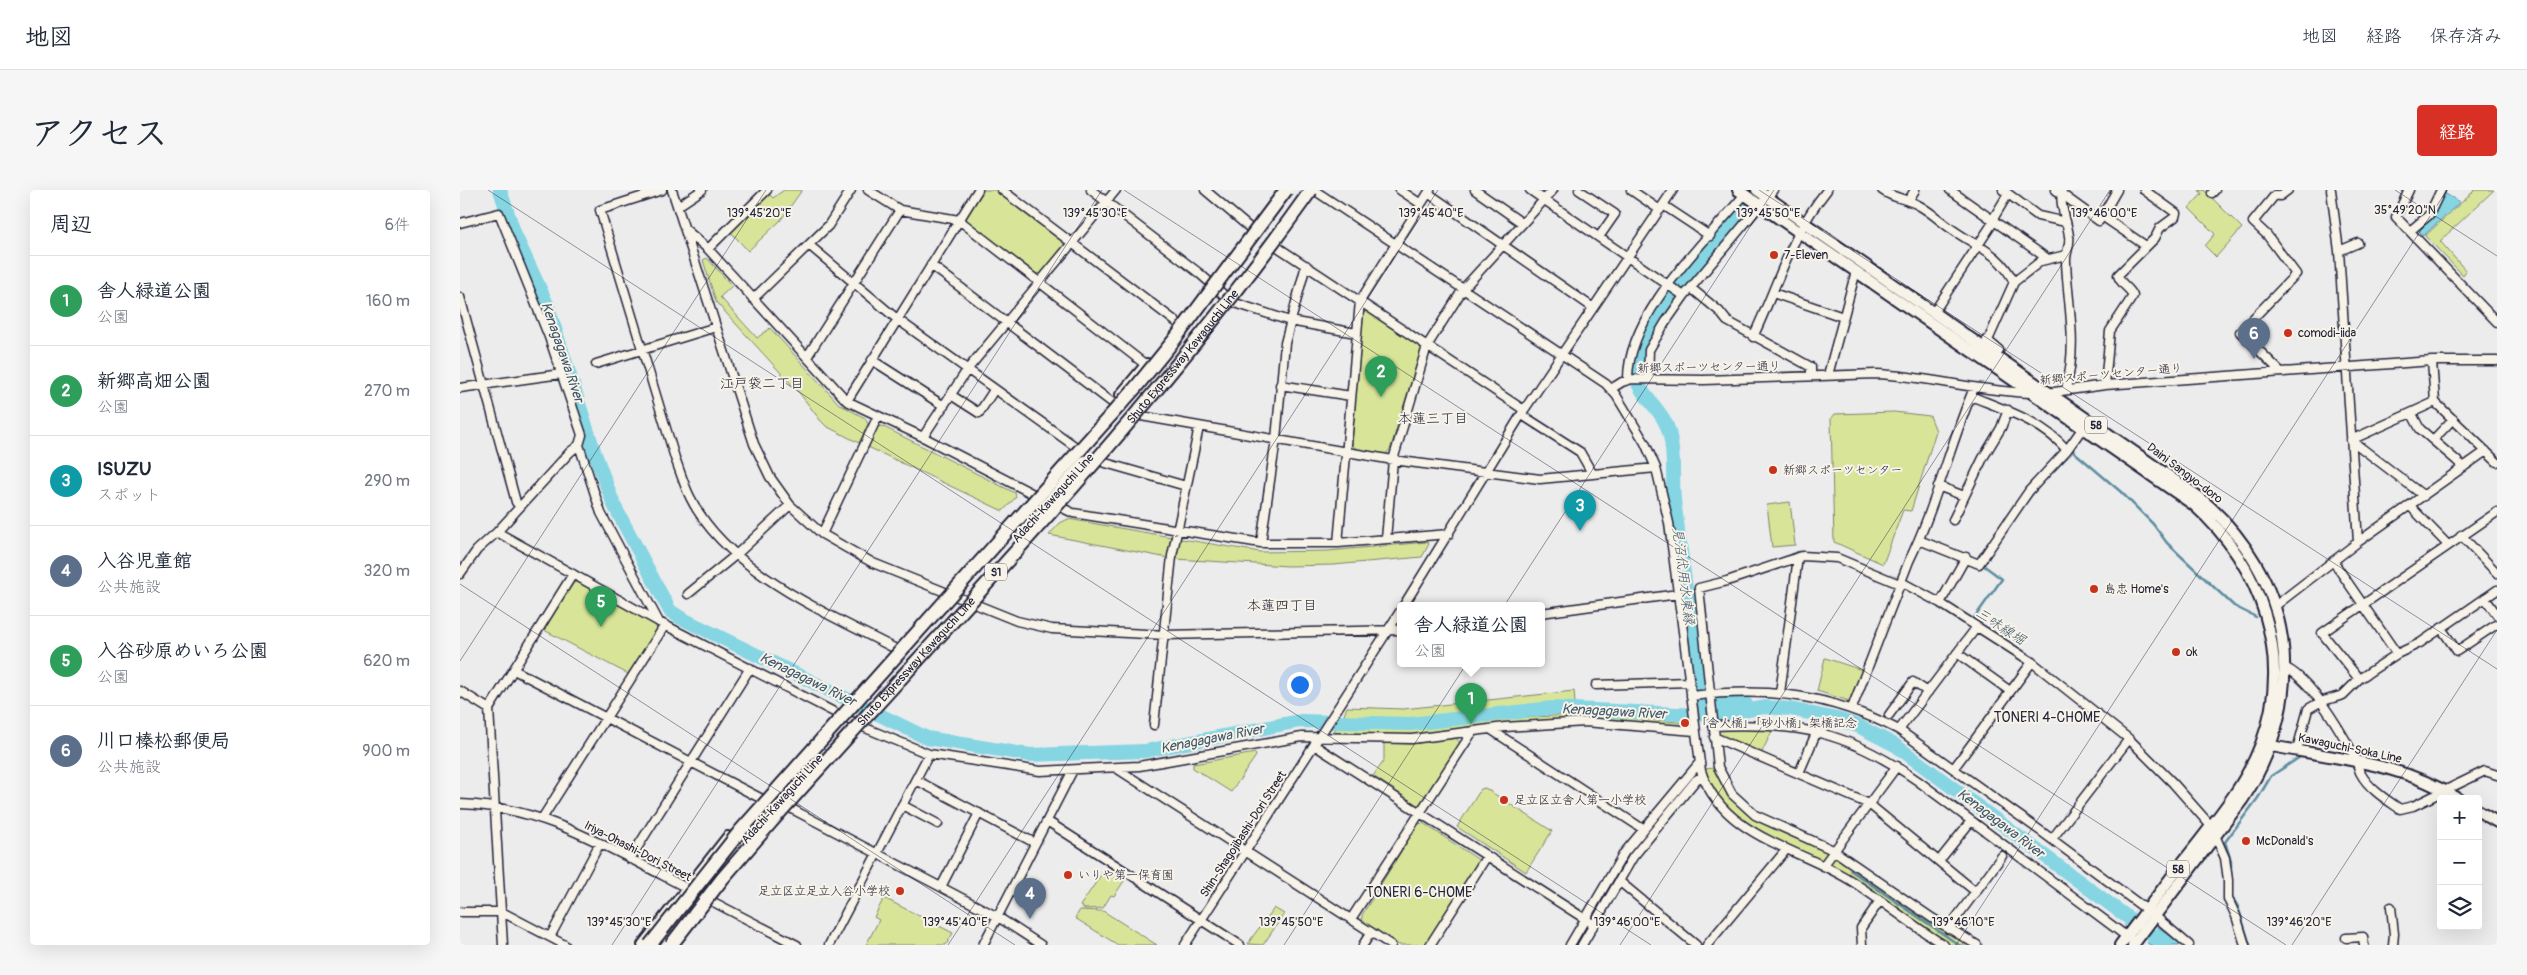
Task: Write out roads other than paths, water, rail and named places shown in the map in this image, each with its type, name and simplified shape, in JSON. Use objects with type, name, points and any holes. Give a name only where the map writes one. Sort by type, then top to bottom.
[{"type":"highway","name":"Shuto Expressway Kawaguchi Line","points":[[650,945],[696,884],[793,771],[1124,401],[1175,339],[1286,190]]},
{"type":"highway","points":[[1175,339],[1202,311],[1293,190]]},
{"type":"highway","points":[[890,689],[943,624],[1146,392],[1211,312],[1301,190]]},
{"type":"highway","name":"Shuto Expressway Kawaguchi Line","points":[[671,945],[722,879],[1126,427],[1190,350],[1314,190]]},
{"type":"highway","points":[[658,945],[793,771]]},
{"type":"main road","name":"Adachi-Kawaguchi Line","points":[[643,945],[686,888],[762,799],[1114,404],[1179,324],[1280,190]]},
{"type":"main road","name":"Adachi-Kawaguchi Line","points":[[676,945],[790,808],[975,604],[1141,416],[1276,246],[1314,190]]},
{"type":"main road","name":"Daini Sangyo-doro","points":[[1744,194],[1764,197],[1856,271],[2194,506],[2220,532],[2245,567],[2264,609],[2272,638],[2274,665],[2266,745],[2239,787],[2150,914]]},
{"type":"main road","name":"Daini Sangyo-doro","points":[[1801,227],[1986,344],[2049,393],[2214,509],[2228,523],[2254,558],[2275,606],[2281,633],[2284,667],[2282,700],[2255,780],[2215,837],[2150,914]]},
{"type":"main road","name":"Kawaguchi-Soka Line","points":[[2266,745],[2356,761],[2415,776],[2453,795]]},
{"type":"main road","points":[[2482,813],[2497,822]]},
{"type":"main road","name":"58","points":[[2120,945],[2133,941],[2150,914]]},
{"type":"street","points":[[662,190],[600,210],[675,458],[690,498],[713,531],[737,554],[776,586],[896,649]]},
{"type":"street","points":[[672,190],[754,444],[770,477],[790,505],[822,534],[873,563],[1018,621],[1052,629],[1165,635],[1397,630]]},
{"type":"street","points":[[678,206],[702,190]]},
{"type":"street","points":[[753,299],[828,226],[851,190]]},
{"type":"street","points":[[868,190],[900,210],[959,220],[1146,364]]},
{"type":"street","points":[[846,401],[978,190]]},
{"type":"street","points":[[1002,190],[1179,324]]},
{"type":"street","points":[[1092,190],[1232,302],[1290,321],[1356,333]]},
{"type":"street","points":[[923,437],[967,370],[1116,190]]},
{"type":"street","points":[[1205,190],[1251,229]]},
{"type":"street","points":[[1314,190],[1611,388],[1640,436],[1656,468],[1669,522],[1675,595],[1693,696],[1692,707],[1702,776],[1722,806],[1756,834],[1853,882],[1879,902],[1944,945]]},
{"type":"street","points":[[1400,190],[1421,204]]},
{"type":"street","points":[[1475,190],[1522,223]]},
{"type":"street","points":[[1530,190],[1682,294]]},
{"type":"street","points":[[1386,539],[1393,460],[1427,346],[1463,289],[1553,190]]},
{"type":"street","points":[[1579,190],[1615,214],[1599,237]]},
{"type":"street","points":[[1631,190],[1710,236]]},
{"type":"street","points":[[1406,602],[1450,534],[1523,412],[1592,307],[1673,190]]},
{"type":"street","points":[[1753,337],[1801,227],[1827,190]]},
{"type":"street","points":[[1882,190],[1889,196],[1918,204],[1954,231],[1980,246],[2005,266],[2014,282]]},
{"type":"street","points":[[1908,201],[1915,190]]},
{"type":"street","points":[[1950,190],[2048,259]]},
{"type":"street","points":[[2105,385],[2110,331],[2133,296],[2132,291],[2120,281],[2118,275],[2155,238],[2160,228],[2175,217],[2176,213],[2144,190]]},
{"type":"street","points":[[2282,372],[2240,332],[2296,274],[2267,236],[2253,222],[2275,195],[2280,196],[2288,190]]},
{"type":"street","points":[[2331,190],[2339,251],[2358,542]]},
{"type":"street","points":[[2409,190],[2396,217],[2497,322]]},
{"type":"street","points":[[2410,231],[2429,215],[2441,190]]},
{"type":"street","points":[[708,249],[763,191]]},
{"type":"street","points":[[2060,191],[2099,221],[2115,191]]},
{"type":"street","points":[[2060,191],[2070,245],[2066,255],[2073,364],[2066,389]]},
{"type":"street","points":[[1338,543],[1360,301],[1394,244],[1429,192],[1592,307]]},
{"type":"street","points":[[1934,312],[1980,246],[2005,192],[2038,216],[2066,222]]},
{"type":"street","points":[[1630,379],[1629,356],[1645,320],[1684,263],[1710,236],[1744,194]]},
{"type":"street","points":[[1645,379],[1649,350],[1682,294],[1691,288],[1764,197]]},
{"type":"street","points":[[807,357],[900,210]]},
{"type":"street","points":[[460,223],[499,213],[527,278],[582,435],[579,445],[601,513],[662,624]]},
{"type":"street","points":[[2102,216],[2146,246]]},
{"type":"street","points":[[685,229],[708,249],[846,401],[923,437],[1033,495],[1073,513],[1262,544],[1338,543],[1450,534]]},
{"type":"street","points":[[2339,251],[2358,243]]},
{"type":"street","points":[[809,245],[897,320],[1076,447]]},
{"type":"street","points":[[1276,246],[1427,346],[1580,452],[1592,473]]},
{"type":"street","points":[[1998,350],[1986,344],[2014,282],[2048,259],[2066,255]]},
{"type":"street","points":[[931,265],[1114,404]]},
{"type":"street","points":[[1262,544],[1276,439],[1280,386],[1290,321],[1306,266]]},
{"type":"street","points":[[1828,375],[1856,271]]},
{"type":"street","points":[[1691,288],[1719,311],[1727,321],[1753,337],[1811,367],[1812,376]]},
{"type":"street","points":[[1773,294],[1843,318]]},
{"type":"street","points":[[460,297],[516,502],[520,507]]},
{"type":"street","points":[[596,364],[716,327]]},
{"type":"street","points":[[872,360],[944,406]]},
{"type":"street","points":[[2432,361],[2435,402],[2497,462]]},
{"type":"street","name":"新郷スポーツセンター通り","points":[[1611,388],[1630,379],[1704,380],[1828,375],[1894,375],[1972,392],[2049,393],[2066,389],[2105,385],[2432,361],[2497,361]]},
{"type":"street","points":[[460,388],[561,374]]},
{"type":"street","points":[[1280,386],[1351,396]]},
{"type":"street","points":[[951,395],[979,413],[994,390]]},
{"type":"street","points":[[1852,708],[1920,540],[1960,418],[1972,392],[2038,426],[2067,450]]},
{"type":"street","points":[[2351,440],[2435,402]]},
{"type":"street","points":[[1953,520],[2001,428],[2008,410]]},
{"type":"street","points":[[2412,414],[2420,429],[2464,467]]},
{"type":"street","points":[[822,534],[878,416]]},
{"type":"street","points":[[1141,416],[1393,460],[1540,479],[1656,468]]},
{"type":"street","points":[[2433,440],[2452,419]]},
{"type":"street","points":[[1154,725],[1176,530],[1199,427]]},
{"type":"street","points":[[1920,540],[1966,557],[1979,564],[2029,492],[2067,450],[2082,429]]},
{"type":"street","points":[[2351,440],[2424,496]]},
{"type":"street","points":[[460,574],[477,550],[497,532],[570,452],[579,445]]},
{"type":"street","points":[[2275,606],[2358,542],[2486,451]]},
{"type":"street","points":[[1102,462],[1186,486]]},
{"type":"street","points":[[1938,486],[1964,496]]},
{"type":"street","points":[[688,594],[737,554],[790,505]]},
{"type":"street","points":[[2410,506],[2448,545]]},
{"type":"street","points":[[2359,679],[2322,633],[2497,512]]},
{"type":"street","points":[[497,532],[662,624],[863,727],[929,754],[1040,771],[1139,766],[1302,737],[1412,740],[1490,730],[1585,722],[1695,731]]},
{"type":"street","points":[[2462,535],[2497,573]]},
{"type":"street","points":[[1780,693],[1798,557]]},
{"type":"street","points":[[1977,945],[1948,929],[1833,850],[1764,820],[1740,802],[1725,784],[1718,767],[1712,723],[1699,588],[1727,581],[1798,557],[1837,558],[1902,581],[1940,602],[1976,628],[2032,662],[2129,739],[2173,783],[2211,826],[2225,858],[2228,899],[2245,945]]},
{"type":"street","points":[[1940,602],[1966,557]]},
{"type":"street","points":[[2333,561],[2396,654]]},
{"type":"street","points":[[503,945],[489,709],[573,574]]},
{"type":"street","points":[[2297,750],[2308,709],[2320,702],[2343,695],[2359,679],[2396,654],[2420,643],[2497,590]]},
{"type":"street","points":[[1545,613],[1675,595]]},
{"type":"street","points":[[2485,598],[2497,615]]},
{"type":"street","name":"Shin-Shagojibashi-Dori Street","points":[[1185,945],[1397,616]]},
{"type":"street","points":[[542,818],[662,624]]},
{"type":"street","points":[[2441,628],[2457,651],[2497,624]]},
{"type":"street","points":[[1899,730],[1976,628]]},
{"type":"street","points":[[1956,653],[2010,691]]},
{"type":"street","points":[[1954,768],[2032,662]]},
{"type":"street","points":[[2284,667],[2295,672],[2320,702],[2356,761],[2361,774],[2379,794],[2400,810],[2485,771],[2497,776]]},
{"type":"street","points":[[630,859],[750,668]]},
{"type":"street","points":[[514,670],[606,716],[762,799]]},
{"type":"street","points":[[1596,685],[1689,682]]},
{"type":"street","points":[[1889,715],[1913,682],[1928,692]]},
{"type":"street","points":[[460,690],[489,709]]},
{"type":"street","points":[[1693,696],[1780,693],[1820,699],[1852,708],[1899,730],[2052,839],[2189,945]]},
{"type":"street","points":[[1712,723],[1776,724],[1818,731],[1861,746],[1897,766],[2133,941]]},
{"type":"street","points":[[1490,730],[1643,829]]},
{"type":"street","points":[[1799,773],[1818,731]]},
{"type":"street","points":[[1351,919],[1473,732]]},
{"type":"street","points":[[1714,737],[1868,804],[1976,892]]},
{"type":"street","points":[[2052,839],[2129,739]]},
{"type":"street","points":[[1314,745],[1593,924]]},
{"type":"street","points":[[829,945],[929,754]]},
{"type":"street","points":[[1570,945],[1624,853],[1700,762]]},
{"type":"street","points":[[1823,866],[1897,766]]},
{"type":"street","points":[[1116,768],[1390,945]]},
{"type":"street","points":[[983,945],[1073,770]]},
{"type":"street","points":[[1582,945],[1633,857],[1696,780],[1702,776]]},
{"type":"street","points":[[916,780],[1035,843]]},
{"type":"street","name":"Iriya-Ohashi-Dori Street","points":[[460,804],[496,806],[542,818],[600,843],[797,945]]},
{"type":"street","points":[[902,805],[938,824]]},
{"type":"street","points":[[790,808],[998,917],[1041,945]]},
{"type":"street","points":[[940,887],[979,813]]},
{"type":"street","points":[[1756,834],[1764,820]]},
{"type":"street","points":[[1047,821],[1240,945]]},
{"type":"street","points":[[1939,861],[1971,821]]},
{"type":"street","points":[[550,937],[600,843]]},
{"type":"street","points":[[1707,945],[1786,850]]},
{"type":"street","points":[[1430,945],[1487,856]]},
{"type":"street","points":[[1948,929],[2002,856]]},
{"type":"street","points":[[1619,881],[1696,945]]},
{"type":"street","points":[[1862,945],[1861,928],[1879,902]]},
{"type":"street","points":[[2391,907],[2394,934],[2393,945]]},
{"type":"street","points":[[460,912],[502,912],[565,945]]},
{"type":"street","points":[[1363,945],[1371,932]]},
{"type":"street","points":[[2346,938],[2362,937],[2364,945]]},
{"type":"water","points":[[2442,192],[2460,202],[2423,236],[2418,229]]},
{"type":"water","points":[[2136,910],[2182,945],[2150,945],[2124,926]]},
{"type":"waterway","name":"Kenagagawa River","points":[[500,190],[515,235],[547,304],[595,454],[614,505],[670,611],[927,738],[1030,755],[1145,751],[1300,721],[1410,724],[1552,708],[1699,715],[1739,712],[1765,707],[1790,709],[1837,719],[1858,726],[1895,745],[2165,945]]},
{"type":"waterway","name":"見沼代用水東縁","points":[[1746,704],[1701,703],[1674,500],[1670,436],[1661,415],[1637,381],[1635,371],[1636,360],[1644,339],[1656,316],[1690,271],[1761,190]]},
{"type":"waterway","points":[[2073,451],[2121,492],[2153,524],[2167,543],[2234,606],[2256,617]]},
{"type":"waterway","points":[[2052,472],[2067,457]]},
{"type":"waterway","points":[[2023,506],[2044,479]]},
{"type":"waterway","name":"三味線堀","points":[[1767,564],[1799,552],[1805,553]]},
{"type":"waterway","points":[[1972,621],[2002,579],[1983,565]]},
{"type":"waterway","name":"三味線堀","points":[[2031,657],[2107,717]]},
{"type":"waterway","points":[[2231,880],[2231,861],[2225,842],[2258,798],[2271,776],[2300,757]]},
{"type":"waterway","name":"三味線堀","points":[[2176,780],[2197,804]]},
{"type":"waterway","points":[[1850,870],[1959,945]]},
{"type":"waterway","points":[[2231,895],[2238,907],[2250,945]]},
{"type":"place","name":"7-Eleven","points":[[1774,255]]},
{"type":"place","name":"comodi-iida","points":[[2288,333]]},
{"type":"place","name":"川口榛松郵便局","points":[[2254,359]]},
{"type":"place","name":"新郷高畑公園","points":[[1381,397]]},
{"type":"place","name":"新郷スポーツセンター","points":[[1773,470]]},
{"type":"place","name":"ISUZU","points":[[1580,531]]},
{"type":"place","name":"島忠 Home's","points":[[2094,589]]},
{"type":"place","name":"入谷砂原めいろ公園","points":[[601,627]]},
{"type":"place","name":"ok","points":[[2176,652]]},
{"type":"place","name":"「舎人橋」「砂小橋」架橋記念","points":[[1685,723]]},
{"type":"place","name":"舎人緑道公園","points":[[1471,724]]},
{"type":"place","name":"足立区立舎人第一小学校","points":[[1504,800]]},
{"type":"place","name":"McDonald's","points":[[2246,841]]},
{"type":"place","name":"いりや第一保育園","points":[[1068,875]]},
{"type":"place","name":"足立区立足立入谷小学校","points":[[900,891]]},
{"type":"place","name":"入谷児童館","points":[[1030,919]]},
{"type":"district","name":"江戸袋二丁目","points":[[762,383]]},
{"type":"district","name":"本蓮三丁目","points":[[1433,418]]},
{"type":"district","name":"本蓮四丁目","points":[[1282,605]]},
{"type":"district","name":"TONERI 4-CHOME","points":[[2047,717]]},
{"type":"district","name":"TONERI 6-CHOME","points":[[1419,892]]}]
